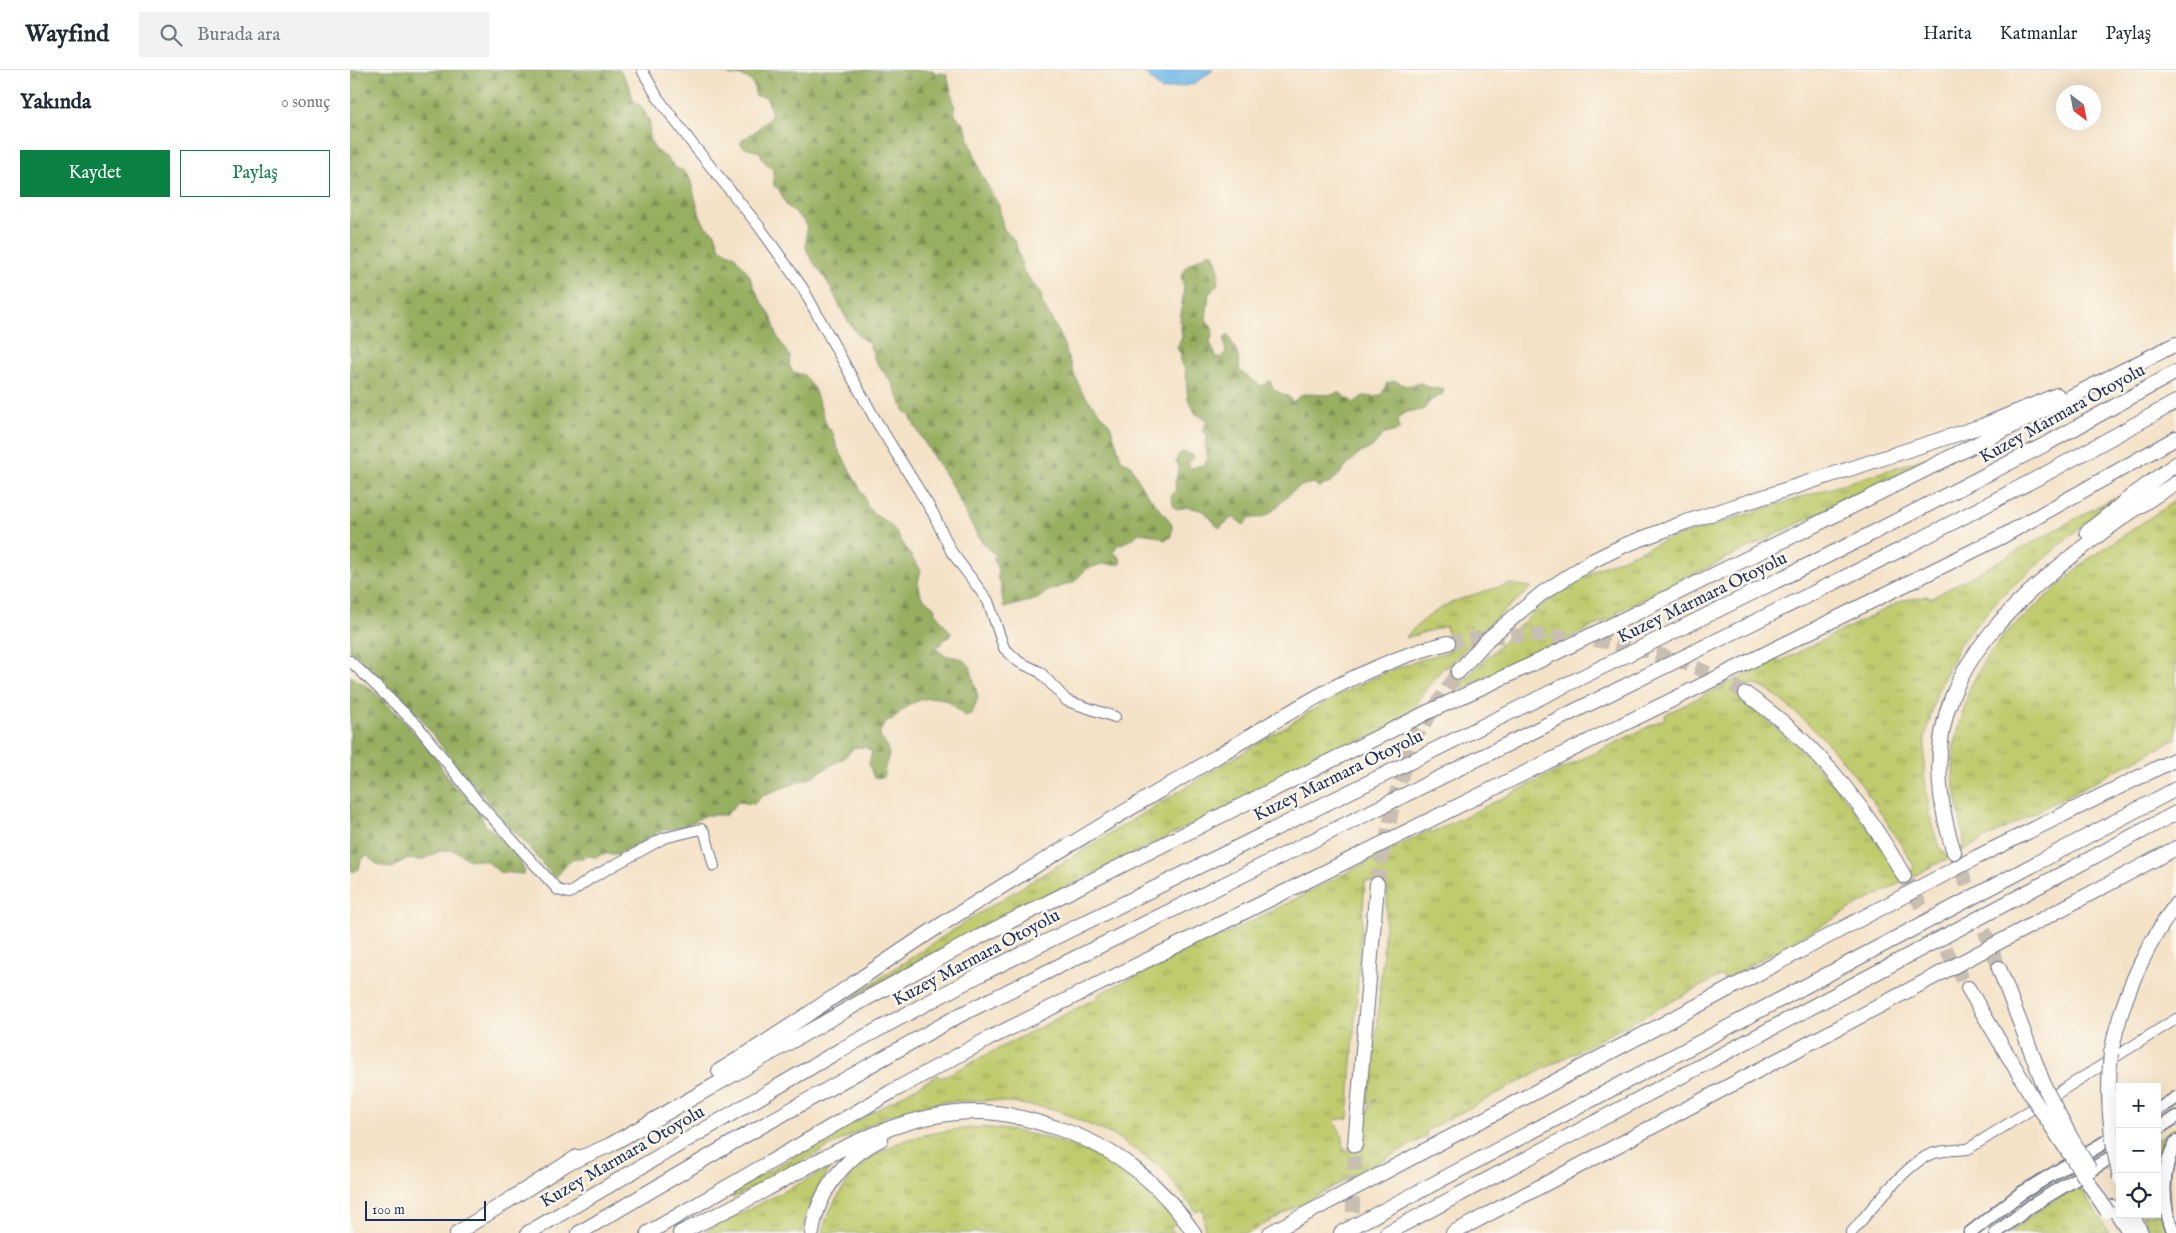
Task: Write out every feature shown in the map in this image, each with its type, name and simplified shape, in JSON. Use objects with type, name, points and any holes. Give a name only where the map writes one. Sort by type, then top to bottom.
[{"type":"highway","points":[[1458,672],[1498,630],[1540,594],[1607,553],[1678,525],[2012,415],[2176,334]]},
{"type":"highway","points":[[571,1162],[610,1145],[862,1001],[1005,924],[1428,712],[1541,660],[1844,511],[2176,344]]},
{"type":"highway","name":"Kuzey Marmara Otoyolu","points":[[528,1233],[842,1049],[981,974],[1862,539],[2048,443],[2176,372]]},
{"type":"highway","points":[[579,1233],[960,1015],[1896,552],[2047,473],[2176,402]]},
{"type":"highway","points":[[648,1233],[875,1101],[990,1038],[1995,540],[2176,438]]},
{"type":"highway","points":[[1954,852],[1941,805],[1940,750],[1942,732],[1952,696],[1964,670],[1998,616],[2022,589],[2105,517],[2176,464]]},
{"type":"highway","points":[[1979,646],[2012,608],[2063,562],[2117,521],[2176,483]]},
{"type":"highway","points":[[457,1233],[571,1162],[604,1139],[772,1038],[977,902],[1302,706],[1363,672],[1395,658],[1448,643]]},
{"type":"highway","points":[[1746,694],[1797,733],[1834,772],[1867,816],[1904,876]]},
{"type":"highway","points":[[1270,1233],[1977,857],[2176,759]]},
{"type":"highway","points":[[1341,1233],[2176,789]]},
{"type":"highway","points":[[1387,1233],[2176,813]]},
{"type":"highway","points":[[1453,1233],[2176,848]]},
{"type":"highway","points":[[1355,1145],[1377,884]]},
{"type":"highway","points":[[2119,1173],[2108,1114],[2111,1053],[2119,1015],[2134,974],[2160,927],[2176,904]]},
{"type":"highway","points":[[1999,968],[2046,1090],[2122,1233]]},
{"type":"highway","points":[[1968,988],[2033,1098],[2110,1209],[2130,1233]]},
{"type":"highway","points":[[680,1233],[848,1146],[895,1126],[936,1115],[960,1112],[1000,1113],[1074,1134],[1116,1156],[1161,1191],[1194,1233]]},
{"type":"highway","points":[[812,1233],[821,1202],[832,1182],[850,1160],[872,1143],[900,1132],[940,1121],[980,1117],[1016,1118]]},
{"type":"highway","points":[[2134,1218],[2141,1233]]},
{"type":"main road","points":[[2161,1107],[2176,1098]]},
{"type":"main road","points":[[2159,1128],[2176,1117]]},
{"type":"main road","points":[[1970,1233],[2020,1194],[2116,1135]]},
{"type":"main road","points":[[2174,1233],[2169,1224],[2164,1191],[2168,1160],[2176,1142]]},
{"type":"main road","points":[[1996,1233],[2031,1206],[2116,1154]]},
{"type":"street","points":[[642,70],[658,98],[758,225],[802,287],[876,419],[933,513],[951,551],[988,601],[1004,648],[1019,662],[1040,672],[1067,701],[1114,717]]},
{"type":"street","points":[[350,661],[418,725],[478,802],[558,890],[573,891],[591,878],[664,838],[701,829],[705,833],[714,866]]},
{"type":"street","points":[[1851,1233],[1897,1182],[1922,1158],[1934,1153],[1968,1149],[2176,1019]]},
{"type":"green space","points":[[350,70],[620,70],[629,86],[634,101],[641,106],[650,122],[649,138],[656,151],[667,158],[676,168],[684,171],[690,179],[700,216],[706,227],[715,233],[720,248],[734,255],[748,273],[758,296],[771,316],[777,336],[790,357],[789,365],[793,372],[804,375],[814,389],[827,426],[833,433],[837,447],[869,509],[892,527],[921,570],[918,582],[921,596],[934,607],[936,614],[951,633],[950,637],[944,639],[941,645],[937,645],[937,649],[944,655],[962,659],[970,666],[978,697],[972,714],[964,716],[952,704],[943,699],[923,699],[903,709],[894,719],[888,720],[880,731],[880,737],[886,744],[889,755],[884,777],[874,778],[869,764],[872,752],[865,747],[853,748],[844,758],[810,778],[763,795],[754,804],[738,802],[726,815],[706,815],[685,826],[660,831],[636,847],[616,854],[602,854],[597,857],[586,856],[574,859],[557,876],[554,877],[551,874],[520,837],[496,814],[486,799],[453,762],[420,717],[366,669],[358,657],[350,652]]},
{"type":"green space","points":[[721,70],[933,70],[937,74],[947,75],[955,115],[964,124],[981,174],[999,206],[1003,228],[1015,241],[1024,272],[1041,294],[1042,303],[1060,334],[1082,392],[1110,425],[1122,461],[1130,464],[1143,489],[1170,521],[1172,526],[1171,537],[1165,540],[1154,535],[1139,533],[1132,539],[1116,546],[1114,553],[1120,558],[1121,564],[1102,564],[1086,569],[1074,582],[1048,591],[1037,599],[1004,608],[1000,581],[997,578],[999,572],[993,558],[996,557],[994,553],[988,549],[976,532],[950,483],[909,414],[905,412],[892,383],[875,360],[869,343],[862,339],[850,324],[824,276],[814,264],[806,246],[806,223],[786,205],[779,189],[774,186],[773,170],[763,160],[760,152],[745,148],[740,144],[743,139],[759,128],[772,114],[766,97],[756,96],[754,86],[746,78],[731,76]]},
{"type":"green space","points":[[1208,253],[1213,253],[1219,270],[1217,286],[1209,294],[1206,319],[1213,330],[1210,343],[1216,356],[1220,358],[1226,352],[1224,339],[1228,335],[1237,352],[1240,371],[1261,386],[1270,381],[1274,390],[1289,397],[1292,402],[1303,394],[1332,395],[1338,392],[1354,403],[1363,396],[1375,397],[1382,394],[1387,383],[1395,381],[1406,386],[1421,383],[1428,387],[1444,390],[1442,395],[1431,400],[1423,410],[1406,412],[1400,416],[1398,419],[1399,430],[1382,435],[1374,446],[1357,455],[1331,483],[1318,487],[1314,483],[1299,487],[1289,494],[1268,515],[1248,519],[1244,525],[1233,517],[1219,528],[1204,511],[1188,507],[1177,509],[1174,507],[1171,497],[1176,489],[1175,483],[1179,466],[1176,462],[1178,455],[1183,452],[1193,455],[1194,458],[1188,463],[1190,468],[1203,465],[1208,459],[1205,444],[1207,436],[1202,431],[1206,424],[1206,419],[1196,414],[1188,399],[1185,368],[1181,364],[1181,354],[1177,348],[1182,336],[1180,322],[1184,287],[1181,276],[1188,265]]},
{"type":"green space","points":[[1926,458],[1926,460],[1897,475],[1617,612],[1618,615],[1456,691],[1463,681],[1535,611],[1560,592],[1597,569],[1666,540]]},
{"type":"green space","points":[[2115,497],[1999,598],[1959,645],[1936,695],[1925,738],[1924,774],[1932,826],[1941,850],[1948,856],[1962,848],[1964,840],[1953,777],[1954,746],[1969,690],[1985,659],[2006,633],[2087,560],[2176,500],[2176,739],[1858,905],[1724,980],[1722,975],[1426,1131],[1427,1136],[1248,1233],[1205,1233],[1203,1209],[1196,1212],[1164,1170],[1117,1137],[1054,1109],[990,1100],[943,1102],[887,1116],[733,1198],[730,1193],[938,1075],[941,1078],[1097,998],[1099,994],[1219,934],[1223,936],[1430,830],[1431,833],[1664,719],[1666,714],[1777,659],[1779,662],[1904,600],[1928,596],[1930,599]],"holes":[[[1750,684],[1756,685],[1780,699],[1827,742],[1858,780],[1887,822],[1914,866],[1911,873],[1901,878],[1850,804],[1810,759],[1788,738],[1740,701]],[[1365,881],[1384,883],[1388,890],[1377,1025],[1367,1104],[1376,1100],[1369,1107],[1359,1142],[1344,1151],[1343,1138],[1334,1120],[1348,1118]]]},
{"type":"green space","points":[[1510,584],[1532,587],[1485,627],[1447,668],[1444,667],[1426,689],[1409,717],[965,937],[844,1002],[973,917],[1321,705],[1352,688],[1384,674],[1417,661],[1451,651],[1446,626],[1405,638],[1429,616],[1453,602]]},
{"type":"green space","points":[[350,676],[370,688],[400,716],[435,757],[453,786],[465,793],[476,807],[486,826],[504,840],[510,849],[516,853],[525,872],[523,874],[499,872],[487,861],[467,859],[456,851],[449,850],[440,851],[422,860],[406,859],[393,868],[378,864],[367,855],[361,860],[359,869],[353,872],[350,869]]},
{"type":"green space","points":[[983,1127],[1013,1131],[1066,1144],[1114,1166],[1156,1201],[1176,1224],[1170,1228],[1175,1233],[823,1233],[828,1215],[844,1187],[857,1171],[872,1158],[905,1140],[923,1135]]},
{"type":"green space","points":[[2176,1127],[2169,1144],[2169,1233],[2150,1233],[2144,1218],[2161,1218],[2161,1136]]},
{"type":"green space","points":[[830,1168],[812,1199],[803,1233],[702,1233]]},
{"type":"green space","points":[[2079,1186],[2110,1233],[2008,1233],[2041,1209]]},
{"type":"water","points":[[1142,70],[1213,70],[1194,84],[1161,90]]},
{"type":"tunnel","points":[[1448,643],[1523,635],[1602,641],[1640,649],[1678,661],[1713,676],[1746,694]]},
{"type":"tunnel","points":[[1377,884],[1395,796],[1413,741],[1458,672]]},
{"type":"tunnel","points":[[1954,852],[1999,968]]},
{"type":"tunnel","points":[[1904,876],[1968,988]]},
{"type":"tunnel","points":[[1352,1233],[1355,1145]]}]
